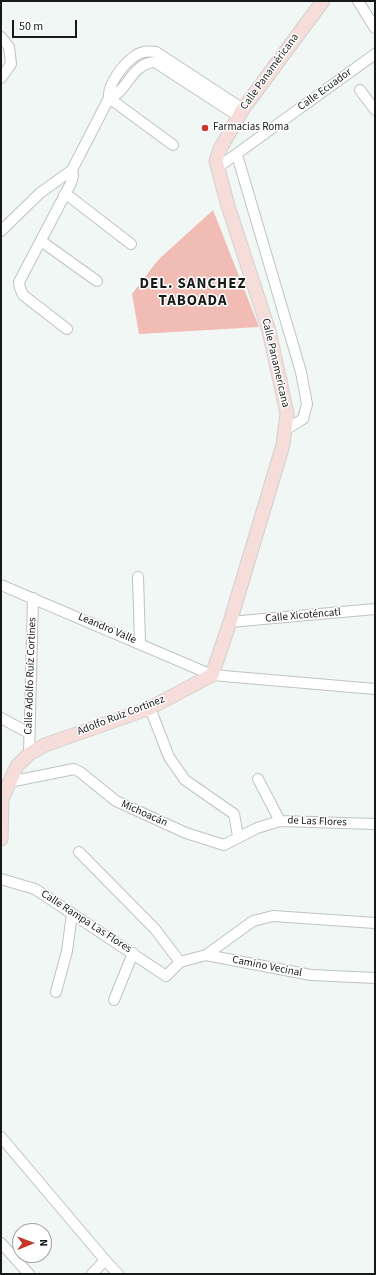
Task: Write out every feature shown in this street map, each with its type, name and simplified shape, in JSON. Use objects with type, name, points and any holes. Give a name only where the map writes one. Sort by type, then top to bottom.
[{"type":"main road","name":"Calle Panaméricana","points":[[217,168],[217,155],[240,112],[322,1]]},
{"type":"main road","name":"Calle Panamericana","points":[[212,675],[230,622],[283,445],[287,413],[269,331],[217,168]]},
{"type":"main road","name":"Adolfo Ruiz Cortinez","points":[[1,839],[1,799],[17,766],[29,754],[45,745],[150,708],[212,675]]},
{"type":"street","points":[[358,1],[375,28]]},
{"type":"street","points":[[1,37],[9,47],[11,64],[1,78]]},
{"type":"street","name":"Calle Ecuador","points":[[217,168],[375,54]]},
{"type":"street","points":[[1,231],[40,193],[72,170],[109,98],[116,95],[136,70],[145,62],[155,57],[240,112]]},
{"type":"street","points":[[360,90],[375,110]]},
{"type":"street","points":[[109,98],[173,145]]},
{"type":"street","points":[[237,155],[301,372],[307,404],[303,419],[285,430]]},
{"type":"street","points":[[67,329],[23,295],[19,282],[73,176],[72,170]]},
{"type":"street","points":[[64,195],[70,197],[131,244]]},
{"type":"street","points":[[41,241],[97,281]]},
{"type":"street","points":[[138,577],[140,643]]},
{"type":"street","name":"Leandro Valle","points":[[1,586],[140,643],[212,675]]},
{"type":"street","name":"Calle Adolfo Ruíz Cortines","points":[[29,754],[33,598]]},
{"type":"street","name":"Calle Xicoténcatl","points":[[230,622],[375,610]]},
{"type":"street","points":[[212,675],[375,689]]},
{"type":"street","points":[[150,708],[169,757],[185,780],[234,814],[238,836]]},
{"type":"street","points":[[1,718],[29,733]]},
{"type":"street","name":"Michoacán","points":[[9,782],[74,769],[80,772],[116,801],[186,833],[224,845],[238,836]]},
{"type":"street","points":[[258,779],[280,821]]},
{"type":"street","name":"de Las Flores","points":[[238,836],[280,821],[375,824]]},
{"type":"street","points":[[79,852],[155,929],[180,962]]},
{"type":"street","name":"Calle Rampa Las Flores","points":[[1,879],[35,889],[166,976]]},
{"type":"street","points":[[56,992],[67,951],[72,914]]},
{"type":"street","points":[[206,955],[253,921],[273,916],[375,924]]},
{"type":"street","points":[[114,1000],[133,953]]},
{"type":"street","name":"Camino Vecinal","points":[[166,976],[180,962],[206,955],[311,975],[375,978]]},
{"type":"street","points":[[1,1137],[118,1274]]},
{"type":"street","points":[[1,1243],[29,1274]]},
{"type":"street","points":[[92,1274],[105,1260]]},
{"type":"shaded area","points":[[213,210],[259,327],[139,334],[132,294],[158,260]]},
{"type":"place","name":"Farmacias Roma","points":[[205,128]]},
{"type":"district","name":"DEL. SANCHEZ TABOADA","points":[[193,294]]}]
